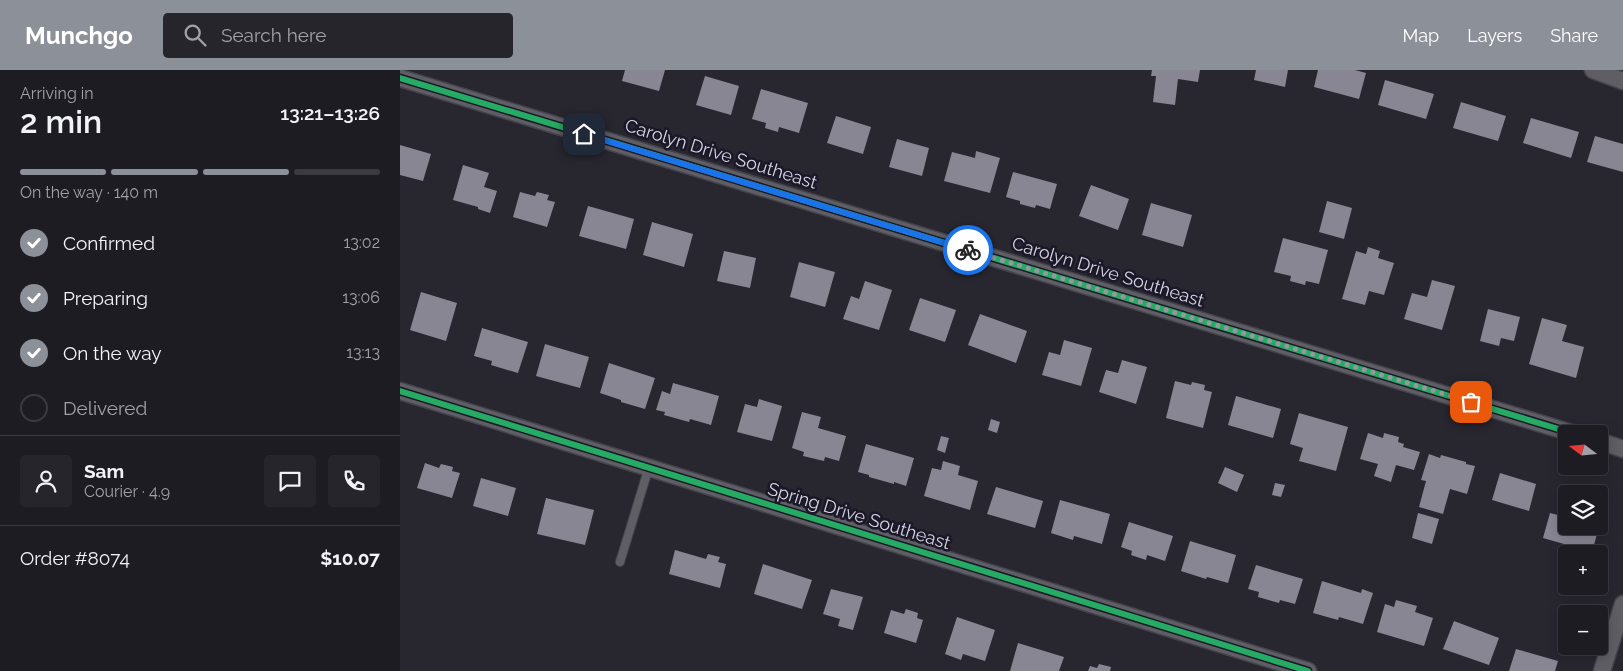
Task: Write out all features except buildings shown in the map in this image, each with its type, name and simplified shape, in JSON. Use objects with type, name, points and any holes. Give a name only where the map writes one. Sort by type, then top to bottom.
[{"type":"street","points":[[1594,70],[1623,81]]},
{"type":"street","name":"Carolyn Drive Southeast","points":[[400,78],[1558,429]]},
{"type":"street","name":"Spring Drive Southeast","points":[[400,391],[1308,671]]},
{"type":"street","points":[[1608,444],[1623,448]]},
{"type":"street","points":[[1602,671],[1623,604]]},
{"type":"lane","points":[[620,562],[649,468]]},
{"type":"cycle path","points":[[400,78],[1558,429]]},
{"type":"cycle path","points":[[400,391],[1308,671]]},
{"type":"way so far","points":[[968,250],[1471,402]]},
{"type":"route","points":[[584,134],[968,250]]}]
